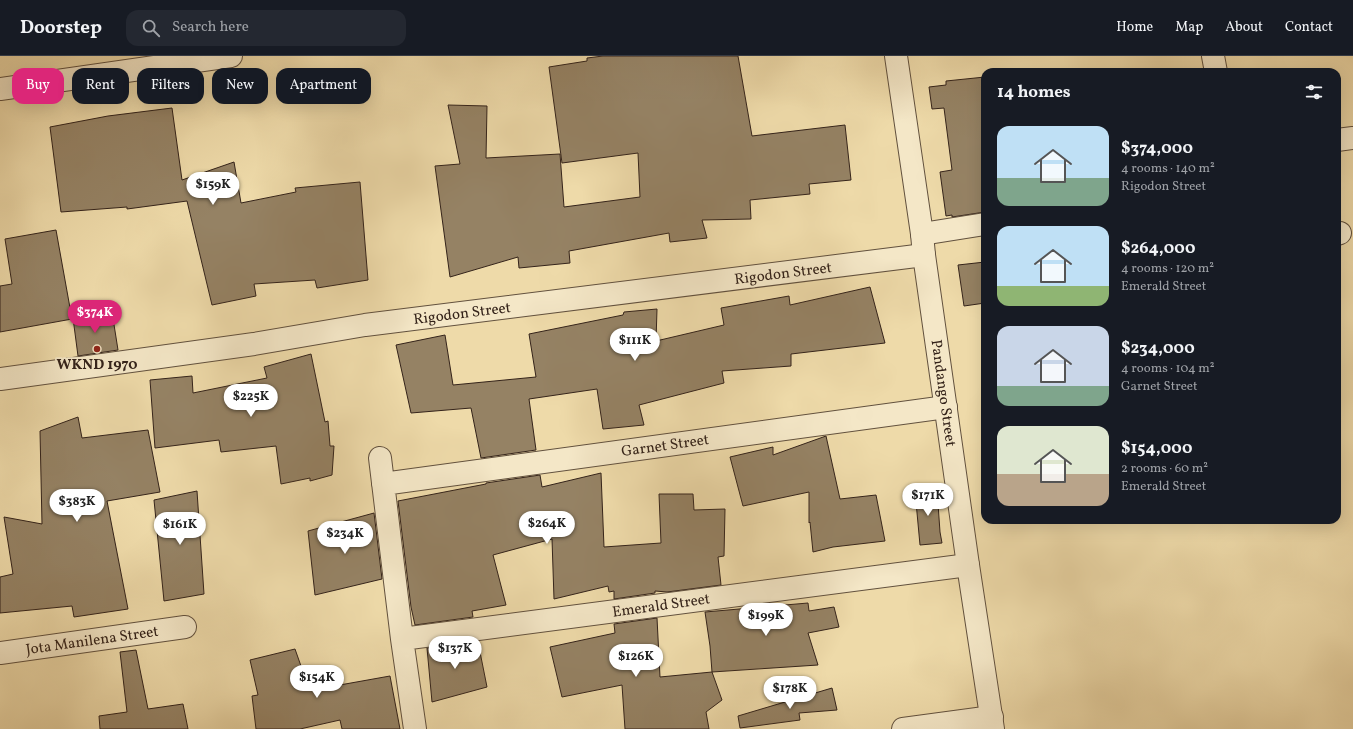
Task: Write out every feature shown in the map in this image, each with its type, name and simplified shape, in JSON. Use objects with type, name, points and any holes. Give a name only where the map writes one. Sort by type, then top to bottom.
[{"type":"street","points":[[0,89],[231,56]]},
{"type":"street","name":"Pandango Street","points":[[896,56],[968,565],[992,723]]},
{"type":"street","points":[[1213,56],[1215,68]]},
{"type":"street","points":[[1341,140],[1353,138]]},
{"type":"street","points":[[922,234],[981,225]]},
{"type":"street","name":"Rigodon Street","points":[[0,379],[254,344],[365,325],[924,255]]},
{"type":"street","name":"Garnet Street","points":[[383,484],[946,407]]},
{"type":"street","points":[[380,458],[402,640],[415,729]]},
{"type":"street","name":"Emerald Street","points":[[402,640],[968,565]]},
{"type":"street","name":"Jota Manilena Street","points":[[0,653],[185,627]]},
{"type":"street","points":[[903,729],[992,723]]},
{"type":"building","points":[[603,56],[738,56],[752,136],[845,125],[851,180],[809,184],[810,194],[750,200],[751,219],[702,220],[707,238],[670,242],[669,233],[569,251],[570,263],[519,268],[518,257],[450,277],[435,166],[460,164],[448,105],[487,106],[486,158],[560,154],[564,207],[640,197],[638,153],[562,163],[549,67],[587,61],[587,58]]},
{"type":"building","points":[[981,77],[981,213],[952,217],[952,215],[946,216],[940,172],[952,170],[944,108],[932,109],[929,87],[946,85],[946,81]]},
{"type":"building","points":[[172,108],[182,180],[234,162],[241,203],[296,192],[295,188],[360,182],[368,280],[317,288],[315,280],[254,284],[256,296],[212,305],[187,201],[127,209],[127,207],[61,212],[50,127],[108,116]]},
{"type":"building","points":[[56,230],[72,319],[0,332],[0,286],[12,284],[5,239]]},
{"type":"building","points":[[981,262],[981,304],[964,306],[958,265]]},
{"type":"building","points":[[870,287],[885,343],[791,354],[791,366],[722,371],[724,383],[639,405],[644,425],[603,429],[597,389],[529,399],[536,450],[481,458],[471,408],[411,413],[396,345],[445,335],[453,385],[536,377],[529,334],[623,315],[624,312],[657,309],[656,341],[724,325],[721,308],[789,296],[790,305]]},
{"type":"building","points":[[112,312],[118,350],[78,356],[73,318]]},
{"type":"building","points":[[311,354],[325,422],[328,421],[330,446],[334,446],[332,475],[310,481],[310,478],[281,484],[276,446],[221,452],[219,440],[155,448],[150,380],[192,376],[193,393],[267,378],[264,367]]},
{"type":"building","points":[[78,417],[82,438],[148,430],[160,492],[107,501],[128,609],[74,617],[72,606],[0,613],[0,577],[13,574],[4,517],[42,524],[40,431]]},
{"type":"building","points":[[826,436],[840,499],[876,495],[885,541],[833,547],[813,552],[810,522],[809,523],[809,492],[743,506],[730,457],[773,447],[773,455]]},
{"type":"building","points":[[601,473],[604,547],[661,543],[659,494],[693,494],[694,510],[725,509],[724,556],[718,557],[721,585],[667,592],[655,591],[655,593],[614,599],[614,591],[609,592],[608,586],[554,599],[552,539],[493,555],[506,605],[472,611],[473,617],[415,625],[411,607],[398,501],[486,483],[540,475],[542,487]]},
{"type":"building","points":[[937,489],[942,543],[920,545],[915,491]]},
{"type":"building","points":[[197,491],[204,594],[164,601],[154,500]]},
{"type":"building","points":[[374,513],[382,579],[315,595],[308,531]]},
{"type":"building","points":[[808,603],[809,611],[834,607],[839,627],[808,633],[818,665],[712,672],[705,612]]},
{"type":"building","points":[[657,618],[660,677],[712,672],[722,700],[706,712],[709,729],[625,729],[622,685],[562,697],[550,647],[615,633],[614,624]]},
{"type":"building","points":[[478,642],[487,687],[432,702],[427,648]]},
{"type":"building","points":[[295,649],[308,686],[321,683],[323,688],[390,676],[400,729],[342,729],[340,720],[300,729],[256,729],[252,696],[258,695],[250,660]]},
{"type":"building","points":[[136,650],[148,709],[183,704],[188,729],[100,729],[99,716],[127,712],[120,652]]},
{"type":"building","points":[[832,688],[837,710],[799,713],[800,720],[740,728],[738,716]]},
{"type":"place","name":"WKND 1970","points":[[97,349]]}]
